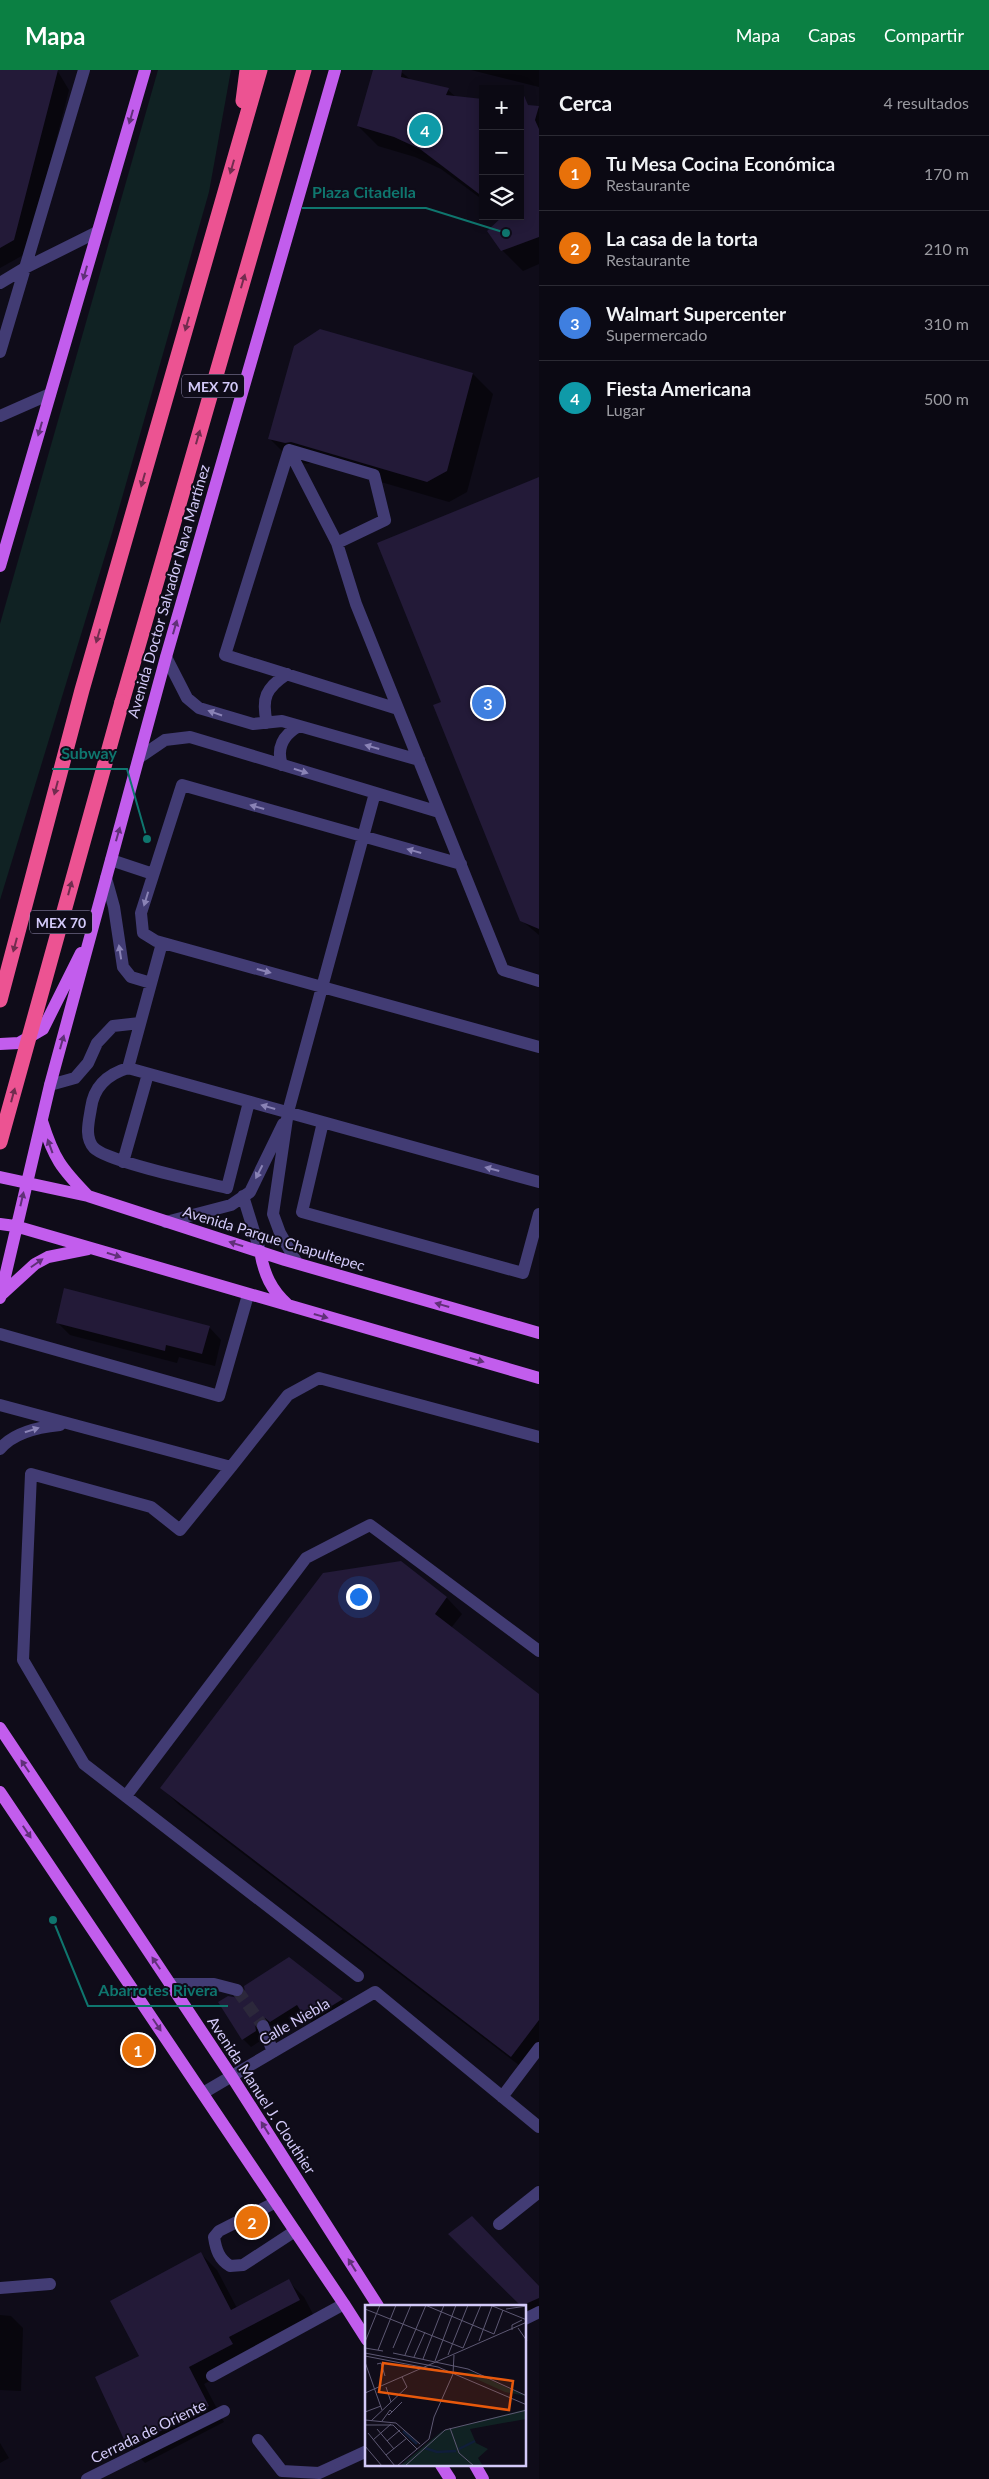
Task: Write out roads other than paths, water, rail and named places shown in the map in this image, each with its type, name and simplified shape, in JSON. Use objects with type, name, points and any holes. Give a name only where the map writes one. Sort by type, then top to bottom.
[{"type":"highway","points":[[238,145],[247,70]]},
{"type":"highway","name":"MEX 70","points":[[0,1000],[82,690],[260,70]]},
{"type":"highway","name":"Avenida Doctor Salvador Nava Martínez","points":[[0,1142],[122,702],[304,70]]},
{"type":"highway","points":[[290,119],[314,70]]},
{"type":"main road","points":[[0,566],[144,70]]},
{"type":"main road","name":"Avenida Doctor Salvador Nava Martínez","points":[[0,1297],[15,1226],[50,1085],[166,657],[335,70]]},
{"type":"main road","points":[[0,1044],[19,1044],[44,1029],[95,924]]},
{"type":"main road","points":[[42,1119],[52,1152],[66,1173],[88,1196]]},
{"type":"main road","name":"Avenida Parque Chapultepec","points":[[0,1177],[26,1181],[88,1196],[260,1252],[539,1333]]},
{"type":"main road","points":[[0,1224],[15,1226],[292,1308],[539,1378]]},
{"type":"main road","points":[[0,1297],[35,1264],[48,1256],[90,1248]]},
{"type":"main road","points":[[260,1252],[267,1280],[276,1295],[292,1308]]},
{"type":"main road","name":"Avenida Manuel J. Clouthier","points":[[0,1728],[232,2077],[377,2305]]},
{"type":"main road","points":[[0,1792],[276,2202],[365,2338]]},
{"type":"main road","points":[[442,2466],[450,2479]]},
{"type":"main road","points":[[476,2466],[483,2479]]},
{"type":"street","points":[[0,352],[84,70]]},
{"type":"street","points":[[0,283],[25,268],[97,232]]},
{"type":"street","points":[[0,416],[50,394]]},
{"type":"street","points":[[289,450],[374,475],[385,520],[337,543]]},
{"type":"street","points":[[289,450],[337,543],[356,604],[503,970],[539,981]]},
{"type":"street","points":[[289,450],[225,655],[398,709]]},
{"type":"street","points":[[166,657],[187,698],[199,708],[253,724],[282,721],[419,760]]},
{"type":"street","points":[[267,723],[264,709],[266,695],[272,684],[287,674]]},
{"type":"street","points":[[282,765],[278,754],[282,743],[289,732],[299,726]]},
{"type":"street","points":[[140,757],[165,740],[190,737],[439,812]]},
{"type":"street","points":[[460,864],[182,785],[141,913],[143,933],[162,943],[539,1047]]},
{"type":"street","points":[[297,1263],[280,1234],[273,1214],[288,1112],[375,793]]},
{"type":"street","points":[[111,860],[153,874]]},
{"type":"street","points":[[106,878],[114,908],[123,967],[131,977],[151,983]]},
{"type":"street","points":[[128,1068],[162,943]]},
{"type":"street","points":[[50,1085],[75,1078],[88,1063],[97,1043],[113,1026],[140,1023]]},
{"type":"street","points":[[250,1102],[227,1188],[123,1162],[95,1149],[88,1135],[93,1099],[101,1083],[115,1072],[128,1068],[539,1182]]},
{"type":"street","points":[[123,1162],[148,1074]]},
{"type":"street","points":[[166,1222],[200,1215],[231,1205],[250,1192],[288,1112]]},
{"type":"street","points":[[324,1122],[302,1212],[523,1273],[539,1214]]},
{"type":"street","points":[[243,1196],[260,1252]]},
{"type":"street","points":[[0,1334],[219,1396],[248,1295]]},
{"type":"street","points":[[358,1976],[84,1764],[23,1660],[31,1474],[151,1507],[180,1530],[288,1395],[319,1378],[539,1437]]},
{"type":"street","points":[[0,1405],[231,1467]]},
{"type":"street","points":[[0,1449],[21,1433],[44,1426],[70,1424]]},
{"type":"street","points":[[126,1796],[306,1558],[370,1525],[539,1651]]},
{"type":"street","points":[[170,1984],[214,1984],[238,1990]]},
{"type":"street","name":"Calle Niebla","points":[[203,2093],[375,1992],[502,2097]]},
{"type":"street","points":[[263,2026],[273,2052]]},
{"type":"street","points":[[539,2048],[502,2097],[539,2127]]},
{"type":"street","points":[[500,2224],[539,2192]]},
{"type":"street","points":[[276,2202],[219,2231],[214,2237],[216,2248],[222,2260],[230,2266],[243,2265],[295,2231]]},
{"type":"street","points":[[0,2288],[50,2284]]},
{"type":"street","points":[[212,2376],[344,2304]]},
{"type":"street","points":[[526,2319],[539,2312]]},
{"type":"street","name":"Cerrada de Oriente","points":[[87,2479],[100,2476],[224,2411]]},
{"type":"street","points":[[258,2440],[282,2471],[318,2473],[365,2451]]},
{"type":"tunnel","points":[[237,1990],[263,2026]]},
{"type":"place","name":"Fiesta Americana","points":[[425,130]]},
{"type":"place","name":"Plaza Citadella","points":[[506,233]]},
{"type":"place","name":"Walmart Supercenter","points":[[488,703]]},
{"type":"place","name":"Subway","points":[[147,839]]},
{"type":"place","name":"Abarrotes Rivera","points":[[53,1920]]},
{"type":"place","name":"Tu Mesa Cocina Económica","points":[[138,2050]]},
{"type":"place","name":"La casa de la torta","points":[[252,2222]]}]
